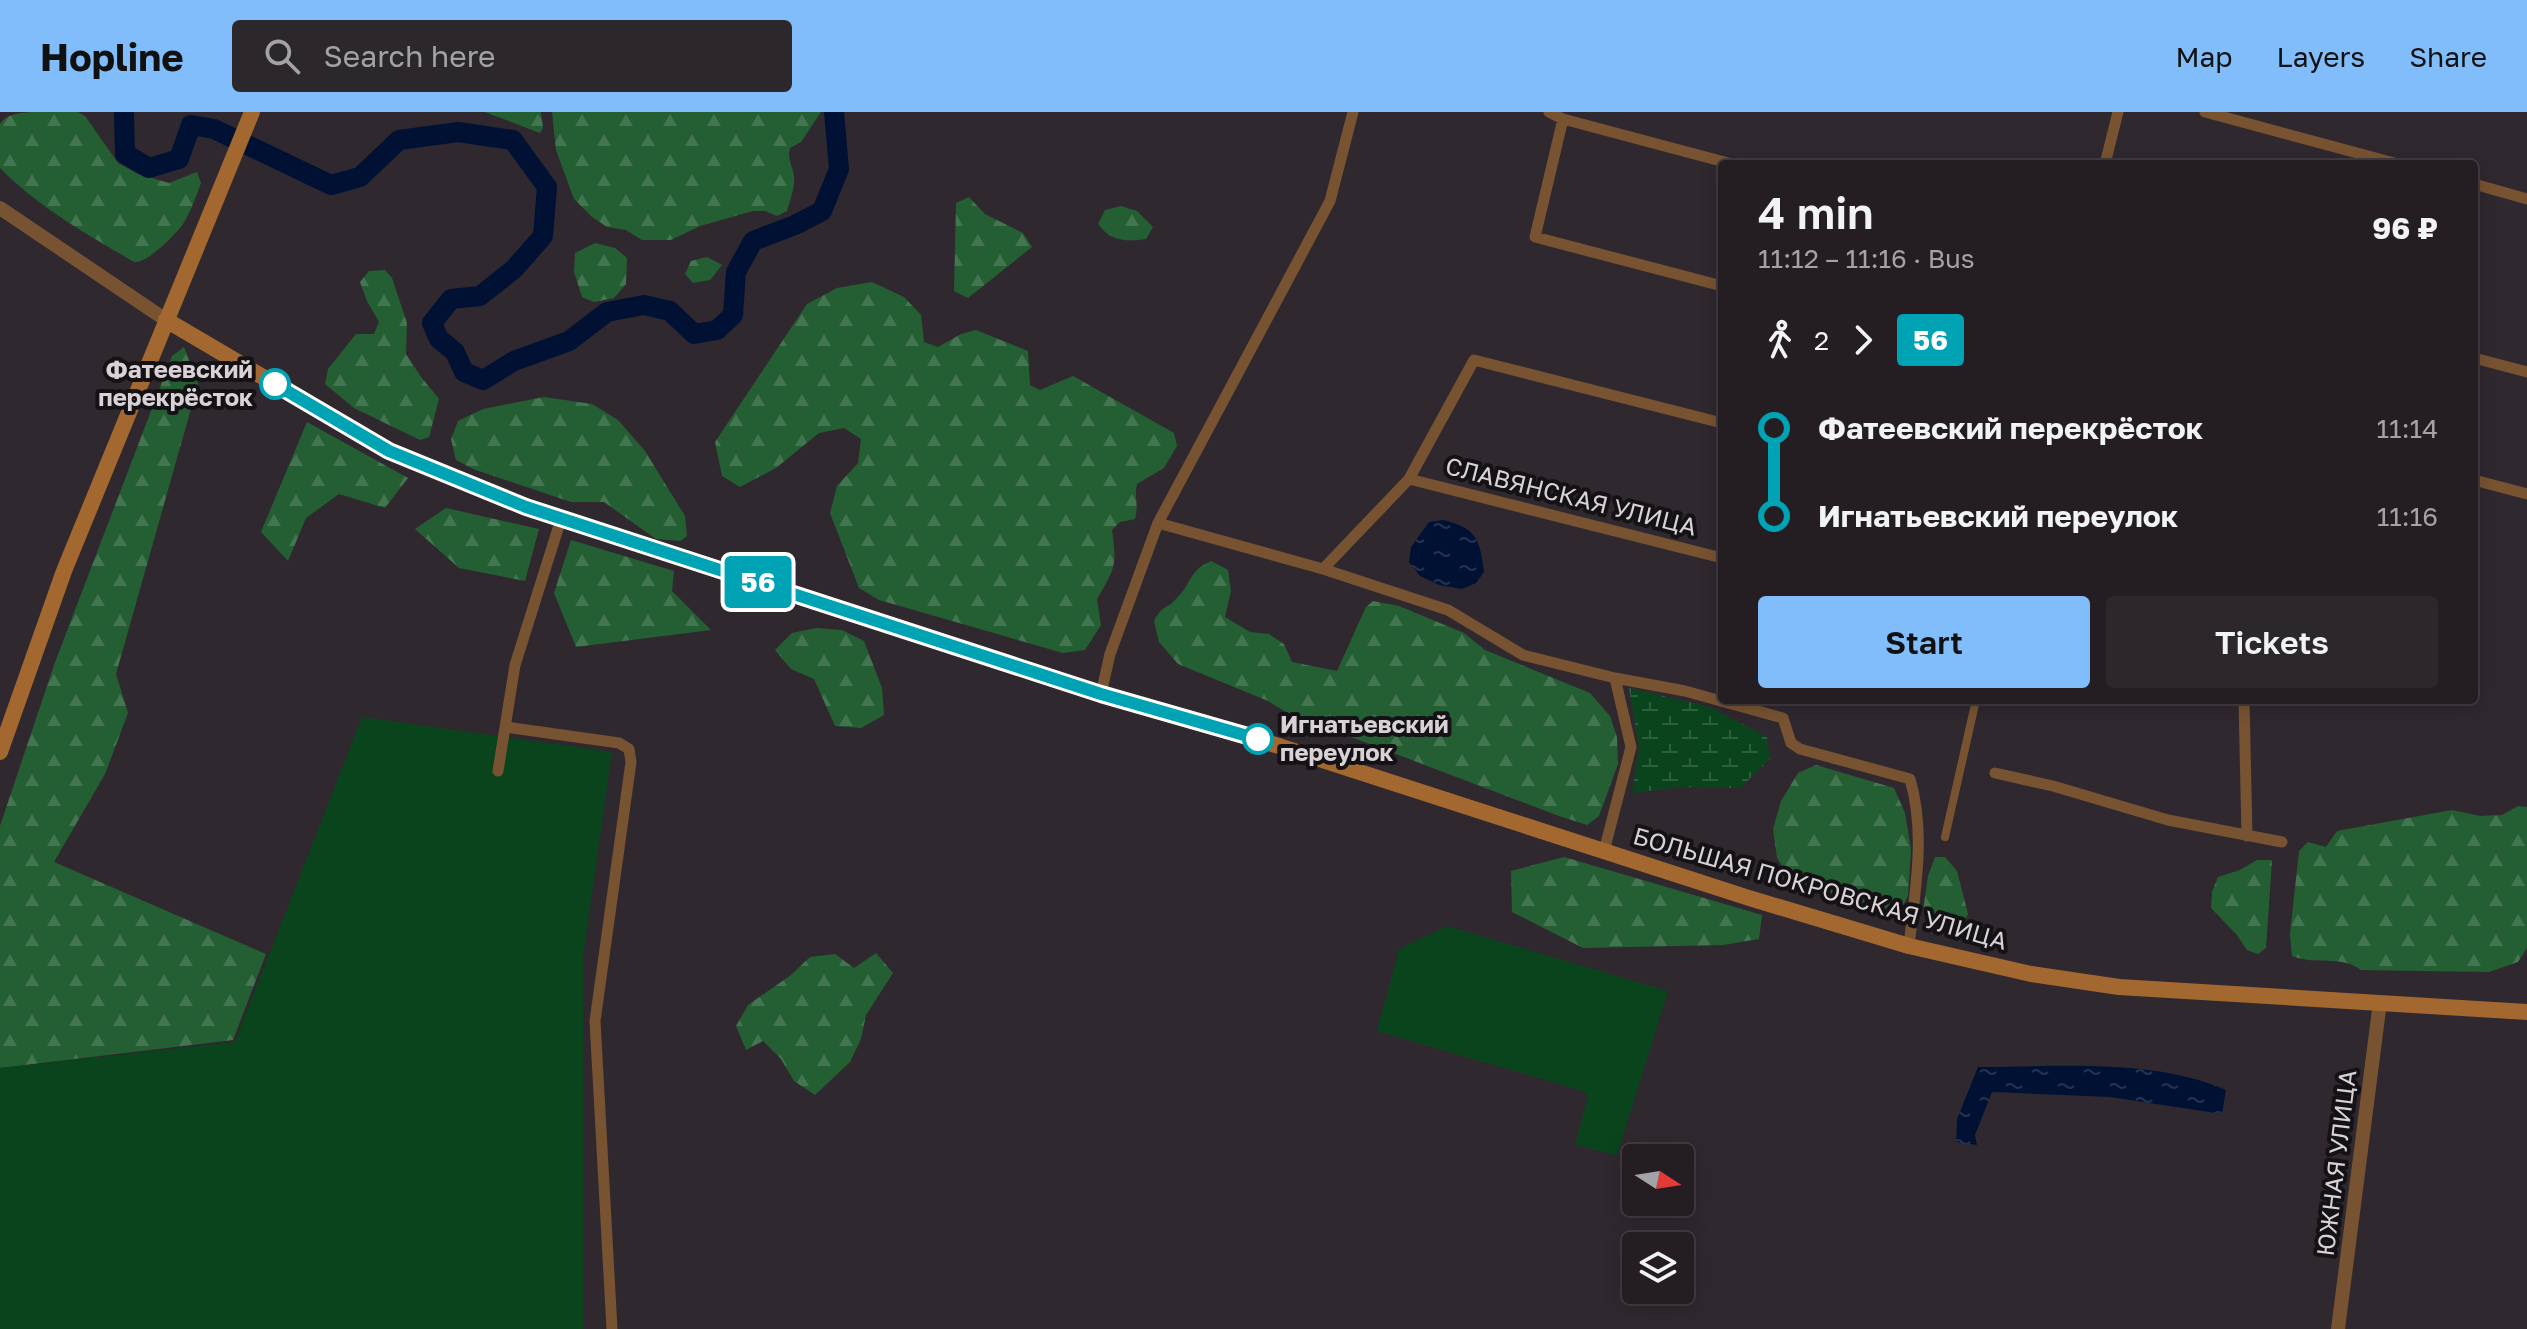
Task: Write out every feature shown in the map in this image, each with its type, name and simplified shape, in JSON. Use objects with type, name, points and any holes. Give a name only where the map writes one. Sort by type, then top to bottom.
[{"type":"main road","points":[[0,752],[64,571],[252,112]]},
{"type":"main road","name":"БОЛЬШАЯ ПОКРОВСКАЯ УЛИЦА","points":[[166,320],[389,451],[561,519],[1101,694],[1305,755],[1749,898],[1909,946],[2031,974],[2119,987],[2527,1012]]},
{"type":"street","points":[[1101,694],[1110,654],[1158,523],[1330,201],[1353,112]]},
{"type":"street","points":[[1549,112],[1563,119],[1718,160]]},
{"type":"street","points":[[2106,160],[2118,112]]},
{"type":"street","points":[[2205,112],[2383,160]]},
{"type":"street","points":[[1563,119],[1535,237],[1718,285]]},
{"type":"street","points":[[2478,185],[2527,199]]},
{"type":"street","points":[[0,208],[166,320]]},
{"type":"street","points":[[2478,359],[2527,372]]},
{"type":"street","points":[[1323,569],[1409,479],[1474,360],[1718,422]]},
{"type":"street","name":"СЛАВЯНСКАЯ УЛИЦА","points":[[1409,479],[1718,557]]},
{"type":"street","points":[[2478,481],[2527,494]]},
{"type":"street","points":[[498,771],[515,665],[561,519]]},
{"type":"street","points":[[1158,523],[1323,569],[1448,610],[1523,655],[1718,700]]},
{"type":"street","points":[[1604,851],[1631,747],[1615,678]]},
{"type":"street","points":[[1732,704],[1783,718],[1791,743],[1800,749],[1910,779],[1919,847],[1909,946]]},
{"type":"street","points":[[1945,837],[1975,704]]},
{"type":"street","points":[[2244,704],[2247,836]]},
{"type":"street","points":[[505,727],[619,743],[629,749],[631,762],[595,1021],[612,1329]]},
{"type":"street","points":[[1995,773],[2053,786],[2168,820],[2282,842]]},
{"type":"street","name":"ЮЖНАЯ УЛИЦА","points":[[2338,1329],[2380,1002]]},
{"type":"green space","points":[[31,112],[78,112],[85,116],[118,163],[138,174],[169,183],[197,172],[201,183],[183,224],[153,254],[134,262],[47,208],[0,168],[0,124],[10,116]]},
{"type":"green space","points":[[485,112],[541,112],[543,127],[540,133]]},
{"type":"green space","points":[[552,112],[821,112],[801,142],[790,148],[794,180],[787,211],[777,216],[765,211],[753,211],[700,226],[671,240],[642,240],[626,230],[607,227],[574,199],[556,150]]},
{"type":"green space","points":[[969,197],[985,214],[1023,233],[1032,247],[968,298],[954,291],[956,203]]},
{"type":"green space","points":[[1121,206],[1137,211],[1153,227],[1146,239],[1119,239],[1098,224],[1105,210]]},
{"type":"green space","points":[[595,243],[615,248],[627,258],[626,284],[614,298],[594,302],[582,297],[574,272],[575,253]]},
{"type":"green space","points":[[707,257],[722,265],[710,280],[693,283],[685,274],[691,261]]},
{"type":"green space","points":[[385,270],[392,278],[407,323],[406,354],[439,399],[429,437],[420,440],[354,408],[325,384],[328,369],[356,334],[374,334],[379,322],[360,282],[369,271]]},
{"type":"green space","points":[[872,282],[904,297],[921,315],[924,342],[938,347],[961,334],[976,330],[1028,351],[1030,385],[1040,390],[1073,376],[1174,433],[1177,446],[1164,468],[1137,484],[1135,519],[1120,522],[1112,530],[1113,566],[1097,599],[1101,625],[1085,650],[1063,653],[879,600],[859,588],[830,513],[837,486],[858,463],[861,439],[844,428],[819,433],[776,468],[740,487],[722,476],[715,442],[807,304],[837,288]]},
{"type":"green space","points":[[184,347],[198,384],[116,674],[128,713],[105,774],[54,862],[266,954],[233,1040],[0,1068],[0,826],[54,665],[172,356]]},
{"type":"green space","points":[[544,397],[592,404],[618,420],[645,451],[685,516],[687,536],[680,541],[656,539],[604,502],[571,502],[473,469],[456,460],[451,439],[458,421],[483,409]]},
{"type":"green space","points":[[307,422],[408,478],[385,508],[339,494],[306,518],[288,561],[261,532]]},
{"type":"green space","points":[[446,508],[539,529],[525,581],[459,568],[415,529]]},
{"type":"green space","points":[[571,540],[674,571],[672,591],[711,630],[576,647],[554,593]]},
{"type":"green space","points":[[1211,561],[1228,570],[1231,591],[1225,617],[1250,632],[1269,634],[1284,644],[1292,662],[1337,671],[1366,607],[1373,601],[1399,606],[1464,633],[1485,650],[1590,693],[1610,716],[1617,737],[1618,764],[1599,816],[1587,825],[1559,816],[1325,727],[1306,724],[1268,701],[1178,664],[1159,642],[1154,621],[1181,593],[1194,573]]},
{"type":"green space","points":[[816,628],[842,630],[864,641],[882,688],[884,715],[861,728],[835,726],[814,679],[791,669],[775,650],[792,633]]},
{"type":"green space","points":[[1629,688],[1710,707],[1767,737],[1770,759],[1740,788],[1682,787],[1632,793],[1639,747]]},
{"type":"green space","points":[[362,717],[612,752],[583,957],[583,1329],[0,1329],[0,1068],[235,1042]]},
{"type":"green space","points":[[1816,765],[1894,788],[1905,813],[1911,850],[1908,896],[1898,915],[1790,879],[1777,858],[1773,829],[1781,801],[1798,773]]},
{"type":"green space","points":[[2518,806],[2527,807],[2527,948],[2518,962],[2489,972],[2361,970],[2344,962],[2292,956],[2290,934],[2299,851],[2308,842],[2326,847],[2337,831],[2452,810],[2480,816],[2502,815]]},
{"type":"green space","points":[[1564,857],[1762,915],[1759,939],[1723,945],[1583,948],[1512,912],[1511,871]]},
{"type":"green space","points":[[1935,857],[1945,857],[1957,871],[1968,914],[1958,934],[1934,929],[1923,911],[1928,876]]},
{"type":"green space","points":[[2257,860],[2272,860],[2266,948],[2258,954],[2247,950],[2211,908],[2212,892],[2218,877]]},
{"type":"green space","points":[[1447,926],[1668,991],[1617,1156],[1575,1144],[1588,1097],[1583,1091],[1377,1031],[1399,949]]},
{"type":"green space","points":[[876,953],[893,973],[866,1015],[861,1039],[850,1062],[815,1095],[794,1081],[781,1059],[763,1041],[746,1050],[736,1026],[748,1005],[791,975],[810,957],[835,954],[854,968]]},
{"type":"water","points":[[1443,520],[1470,532],[1481,552],[1484,572],[1476,583],[1462,589],[1439,585],[1420,576],[1409,562],[1411,547],[1429,522]]},
{"type":"water","points":[[2104,1066],[2167,1073],[2226,1090],[2222,1114],[2110,1097],[1992,1092],[1975,1135],[1977,1145],[1956,1142],[1957,1119],[1978,1067]]},
{"type":"waterway","points":[[124,112],[125,154],[149,168],[179,159],[191,125],[214,129],[331,185],[360,177],[399,140],[458,132],[513,140],[547,187],[543,236],[514,269],[480,296],[451,299],[432,323],[439,339],[455,352],[464,372],[483,380],[514,361],[569,341],[607,312],[644,305],[670,311],[694,334],[717,330],[733,315],[736,272],[753,241],[822,211],[839,169],[834,112]]},
{"type":"bus line","name":"56","points":[[275,384],[389,451],[526,507],[1101,694],[1258,739]]},
{"type":"place","name":"Фатеевский перекрёсток","points":[[275,384]]},
{"type":"place","name":"Игнатьевский переулок","points":[[1258,739]]}]
